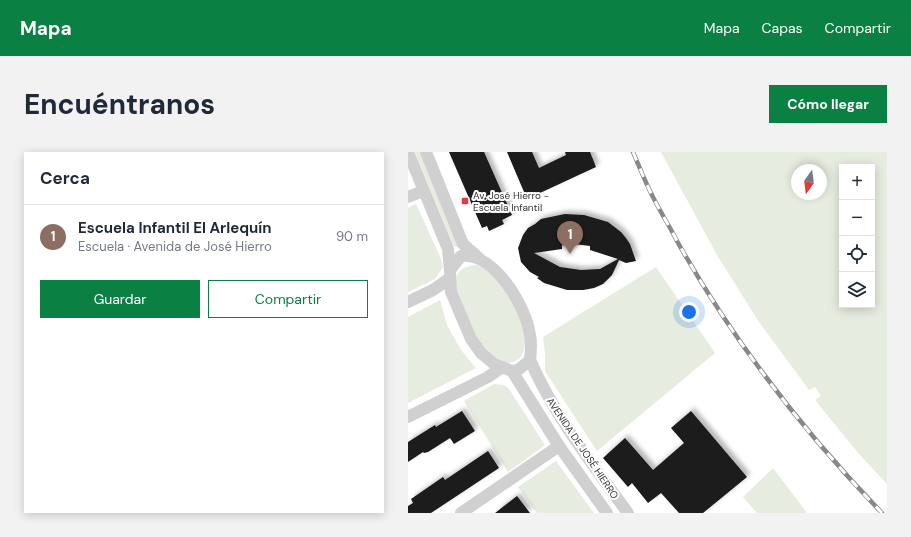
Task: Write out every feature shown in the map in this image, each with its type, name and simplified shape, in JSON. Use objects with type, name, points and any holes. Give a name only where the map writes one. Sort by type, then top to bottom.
[{"type":"street","points":[[408,152],[448,249],[450,292],[471,339],[481,353],[494,364],[507,369],[518,370],[530,360],[531,349],[530,334],[523,311],[511,289],[498,274],[463,244],[426,152]]},
{"type":"street","points":[[408,197],[423,191]]},
{"type":"street","points":[[408,302],[433,290],[450,274],[460,256],[469,255],[479,259]]},
{"type":"street","name":"AVENIDA DE JOSÉ HIERRO","points":[[530,360],[541,386],[572,436],[628,513]]},
{"type":"street","points":[[408,418],[488,376],[507,369]]},
{"type":"street","name":"AVENIDA DE JOSÉ HIERRO","points":[[507,369],[559,446],[607,513]]},
{"type":"street","points":[[461,513],[559,446]]},
{"type":"shaded area","points":[[415,152],[420,152],[458,246],[455,247],[453,245]]},
{"type":"shaded area","points":[[661,152],[887,152],[887,484],[859,454],[815,400],[821,396],[815,387],[809,390],[759,322],[717,255]]},
{"type":"shaded area","points":[[416,204],[441,259],[443,267],[435,279],[408,292],[408,208]]},
{"type":"shaded area","points":[[475,265],[481,267],[498,280],[514,303],[521,318],[525,337],[525,346],[522,354],[517,360],[509,363],[499,361],[489,353],[479,341],[462,310],[456,281],[459,272],[462,269]]},
{"type":"shaded area","points":[[656,267],[715,353],[597,451],[545,371],[543,337]]},
{"type":"shaded area","points":[[440,300],[447,325],[461,350],[476,368],[408,403],[408,317]]},
{"type":"shaded area","points":[[494,384],[504,385],[509,389],[545,445],[508,472],[464,401]]},
{"type":"shaded area","points":[[556,461],[594,513],[537,513],[518,487]]},
{"type":"shaded area","points":[[773,468],[807,513],[757,513],[743,497]]},
{"type":"building","points":[[449,152],[484,152],[512,215],[502,220],[504,224],[489,231],[487,226],[482,228]]},
{"type":"building","points":[[507,152],[532,152],[539,168],[566,155],[565,152],[590,152],[596,167],[527,199]]},
{"type":"building","points":[[565,214],[584,215],[608,222],[626,238],[630,244],[636,261],[626,263],[619,260],[612,275],[603,284],[594,288],[567,290],[544,283],[537,278],[539,277],[530,272],[521,262],[518,248],[523,235],[528,228],[541,219]],"holes":[[[574,244],[590,246],[590,250],[618,259],[600,269],[581,270],[560,267],[534,253],[562,249],[562,245]]]},
{"type":"building","points":[[462,411],[475,431],[454,444],[450,438],[428,452],[423,452],[408,462],[408,442],[435,425],[436,427]]},
{"type":"building","points":[[691,411],[747,477],[703,513],[679,513],[661,493],[648,503],[632,483],[628,487],[603,458],[625,438],[653,470],[684,443],[671,428]]},
{"type":"building","points":[[488,451],[499,468],[431,513],[408,513],[408,506],[413,503],[411,499],[443,477],[445,480]]},
{"type":"building","points":[[517,496],[530,513],[495,513]]},
{"type":"railway","points":[[633,152],[651,193],[677,241],[699,278],[746,349],[797,417],[882,513]]},
{"type":"place","name":"Av. José Hierro - Escuela Infantil","points":[[465,201]]},
{"type":"place","name":"Escuela Infantil El Arlequín","points":[[570,254]]}]
